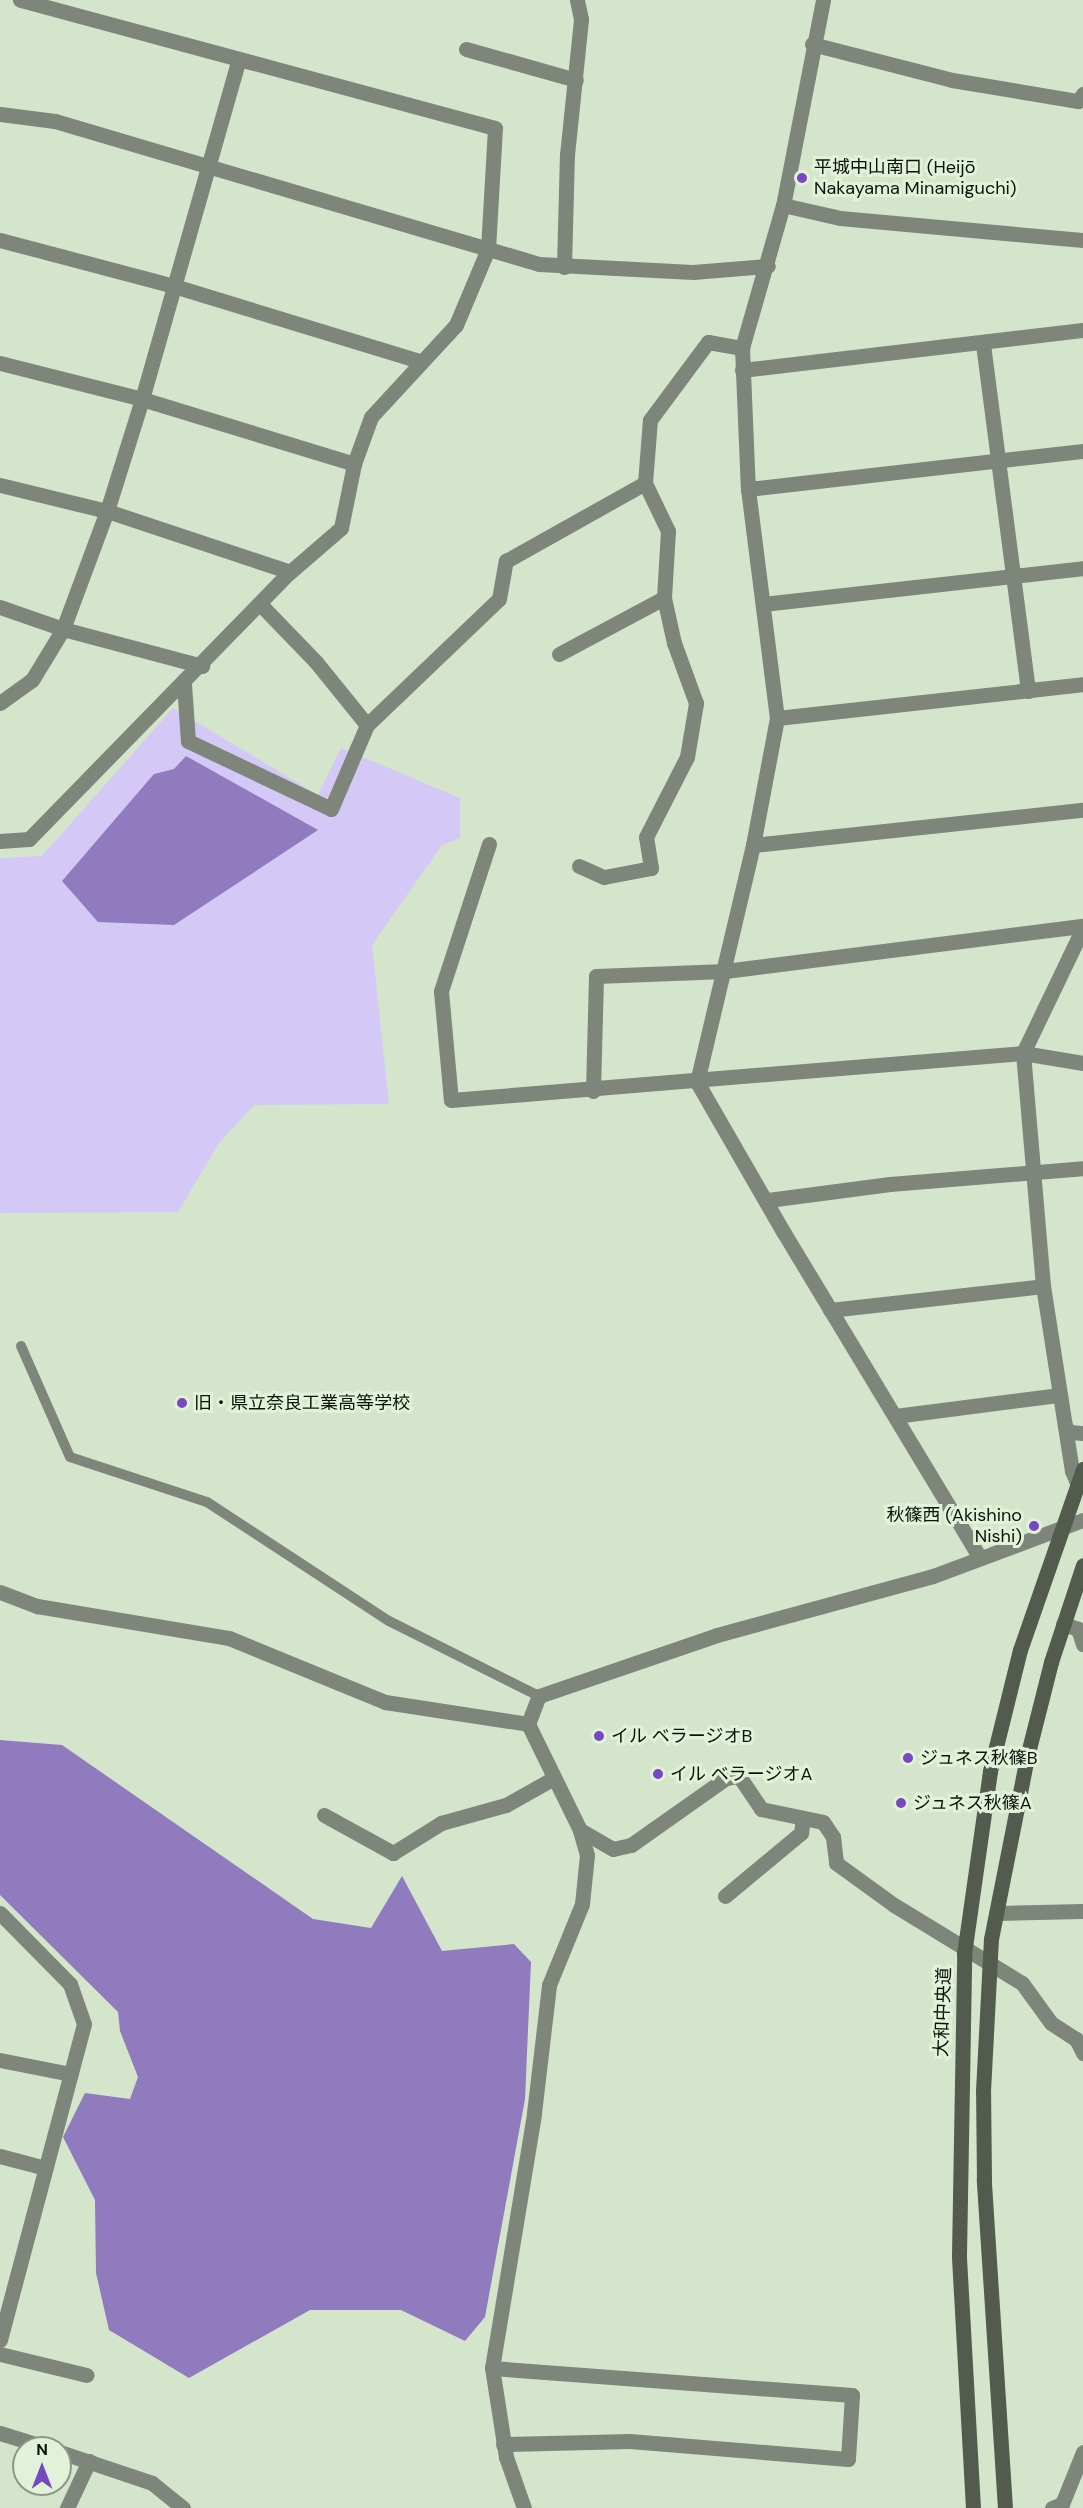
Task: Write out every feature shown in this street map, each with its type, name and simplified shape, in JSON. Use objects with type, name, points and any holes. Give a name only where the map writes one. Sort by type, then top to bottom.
[{"type":"street","points":[[0,841],[29,839],[202,666],[290,572],[341,528],[354,464],[371,417],[420,361],[456,325],[488,249],[495,128],[238,61],[20,0]]},
{"type":"street","points":[[564,267],[567,155],[581,19],[577,0]]},
{"type":"street","points":[[823,0],[812,44],[783,206],[768,266],[742,348],[748,489],[777,718],[753,845],[697,1082],[768,1200],[830,1310],[979,1556]]},
{"type":"street","points":[[812,44],[952,80],[1078,101],[1083,94]]},
{"type":"street","points":[[466,48],[576,80]]},
{"type":"street","points":[[0,703],[32,680],[63,629],[107,511],[142,399],[238,61]]},
{"type":"street","points":[[0,114],[55,121],[539,264],[693,272],[768,266]]},
{"type":"street","points":[[783,206],[840,218],[1083,240]]},
{"type":"street","points":[[0,240],[174,286],[420,361]]},
{"type":"street","points":[[742,370],[983,344],[1083,330]]},
{"type":"street","points":[[579,866],[604,878],[651,868],[646,837],[687,758],[696,703],[674,643],[664,598],[668,531],[645,483],[650,420],[708,342],[742,348]]},
{"type":"street","points":[[983,344],[996,461],[1028,691]]},
{"type":"street","points":[[0,363],[142,399],[354,464]]},
{"type":"street","points":[[748,489],[1083,451]]},
{"type":"street","points":[[184,684],[188,741],[331,809],[367,725],[499,599],[506,561],[645,483]]},
{"type":"street","points":[[0,485],[107,511],[290,572]]},
{"type":"street","points":[[763,604],[1083,568]]},
{"type":"street","points":[[559,654],[664,598]]},
{"type":"street","points":[[260,604],[316,662],[367,725]]},
{"type":"street","points":[[0,607],[63,629],[202,666]]},
{"type":"street","points":[[777,718],[1083,684]]},
{"type":"street","points":[[753,845],[1083,810]]},
{"type":"street","points":[[489,844],[441,991],[451,1101],[593,1091],[1023,1053],[1083,1063]]},
{"type":"street","points":[[593,1091],[596,976],[725,971],[1083,927]]},
{"type":"street","points":[[1078,1485],[1071,1471],[1043,1286],[1023,1053],[1083,927]]},
{"type":"street","points":[[768,1200],[1033,1169],[1083,1168]]},
{"type":"street","points":[[830,1310],[1043,1286]]},
{"type":"street","points":[[895,1416],[1060,1395]]},
{"type":"street","points":[[1065,1426],[1069,1432],[1083,1432]]},
{"type":"street","name":"大和中央道","points":[[973,2508],[959,2255],[958,2148],[965,1947],[990,1771],[1020,1650],[1083,1468]]},
{"type":"street","points":[[525,2508],[503,2444],[492,2368],[534,2113],[549,1985],[582,1904],[587,1855],[580,1830],[528,1724],[539,1696],[717,1635],[933,1576],[979,1556],[1083,1520]]},
{"type":"street","points":[[1005,2508],[984,2180],[983,2091],[990,1961],[1027,1757],[1062,1624],[1083,1565]]},
{"type":"street","points":[[0,1592],[37,1606],[229,1638],[385,1702],[528,1724]]},
{"type":"street","points":[[1062,1624],[1078,1629],[1083,1644]]},
{"type":"street","points":[[580,1830],[613,1849],[631,1845],[726,1778],[739,1776],[761,1809],[823,1822],[833,1836],[836,1863],[894,1905],[990,1961],[1022,1983],[1056,2027],[1076,2039],[1083,2053]]},
{"type":"street","points":[[324,1815],[393,1853],[441,1823],[506,1804],[554,1778]]},
{"type":"street","points":[[725,1896],[801,1833],[803,1819]]},
{"type":"street","points":[[997,1913],[1083,1911]]},
{"type":"street","points":[[0,1913],[70,1984],[84,2024],[45,2168],[6,2288],[0,2340]]},
{"type":"street","points":[[1056,2027],[1083,2035]]},
{"type":"street","points":[[0,2060],[71,2074]]},
{"type":"street","points":[[0,2156],[45,2168]]},
{"type":"street","points":[[0,2354],[87,2375]]},
{"type":"street","points":[[492,2368],[852,2395],[848,2459],[630,2441],[503,2444]]},
{"type":"street","points":[[1052,2508],[1062,2504],[1083,2452]]},
{"type":"street","points":[[72,2456],[152,2483],[183,2508]]},
{"type":"street","points":[[67,2508],[89,2461]]},
{"type":"lane","points":[[21,1346],[70,1456],[207,1502],[389,1621],[539,1696]]},
{"type":"shaded area","points":[[173,708],[318,795],[341,748],[460,798],[460,838],[442,845],[372,945],[389,1104],[254,1105],[219,1143],[178,1212],[0,1213],[0,858],[42,856]]},
{"type":"shaded area","points":[[186,756],[318,830],[174,925],[98,922],[62,881],[154,774],[174,769]]},
{"type":"shaded area","points":[[0,1740],[62,1745],[313,1919],[371,1928],[402,1876],[442,1951],[514,1944],[531,1962],[525,2099],[485,2317],[465,2341],[401,2310],[310,2310],[189,2378],[109,2330],[96,2273],[95,2200],[63,2137],[85,2093],[130,2099],[138,2077],[120,2031],[118,2012],[0,1895]]},
{"type":"place","name":"平城中山南口 (Heijō Nakayama Minamiguchi)","points":[[802,178]]},
{"type":"place","name":"旧・県立奈良工業高等学校","points":[[182,1403]]},
{"type":"place","name":"秋篠西 (Akishino Nishi)","points":[[1034,1526]]},
{"type":"place","name":"イル ベラージオB","points":[[599,1736]]},
{"type":"place","name":"ジュネス秋篠B","points":[[908,1758]]},
{"type":"place","name":"イル ベラージオA","points":[[658,1774]]},
{"type":"place","name":"ジュネス秋篠A","points":[[901,1803]]}]
